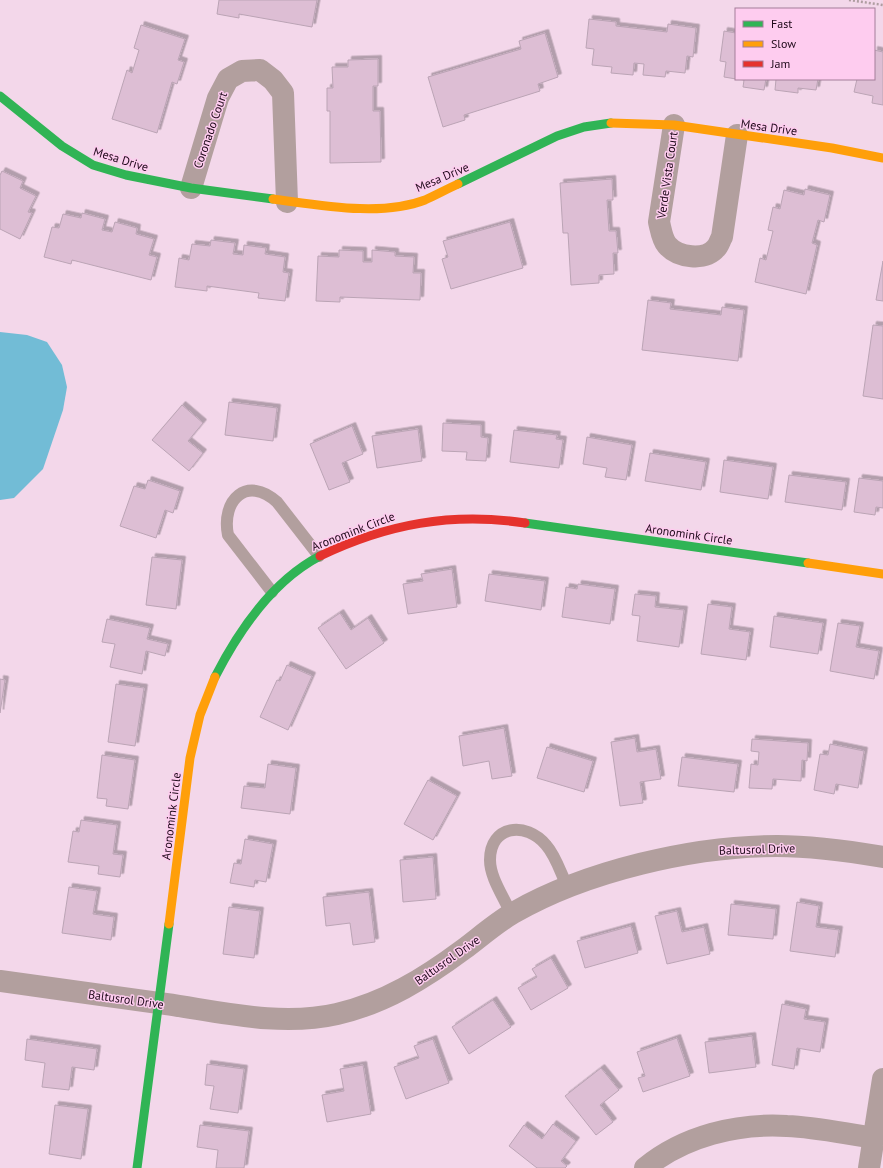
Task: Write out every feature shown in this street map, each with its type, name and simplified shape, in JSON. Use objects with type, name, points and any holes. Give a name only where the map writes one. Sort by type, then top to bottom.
[{"type":"street","name":"Coronado Court","points":[[191,188],[218,98],[228,79],[242,71],[260,70],[274,80],[284,93],[287,202]]},
{"type":"street","name":"Mesa Drive","points":[[0,96],[62,146],[93,165],[126,175],[191,188],[287,202],[338,207],[385,208],[424,200],[557,136],[584,127],[613,123],[674,125],[832,148],[883,158]]},
{"type":"street","name":"Verde Vista Court","points":[[674,125],[659,222],[662,236],[668,246],[680,254],[693,257],[706,254],[716,248],[722,237],[737,135]]},
{"type":"street","name":"Aronomink Circle","points":[[137,1168],[190,758],[199,718],[208,691],[223,661],[243,630],[272,592],[296,570],[319,556],[380,531],[430,520],[473,517],[536,524],[883,574]]},
{"type":"street","name":"Baltusrol Drive","points":[[0,981],[268,1018],[298,1019],[338,1014],[372,1004],[404,989],[441,967],[511,914],[568,888],[623,869],[668,858],[711,850],[779,846],[821,849],[883,857]]},
{"type":"street","points":[[869,1168],[875,1138],[883,1079]]},
{"type":"street","points":[[645,1168],[657,1158],[699,1138],[729,1130],[753,1126],[786,1126],[875,1138]]},
{"type":"lane","points":[[272,592],[228,534],[226,513],[237,495],[248,490],[268,494],[277,502],[319,556]]},
{"type":"lane","points":[[511,914],[493,875],[490,861],[491,848],[496,838],[508,830],[522,829],[535,834],[546,845],[568,888]]},
{"type":"path","points":[[849,0],[883,4]]},
{"type":"water","points":[[0,332],[27,335],[47,342],[62,365],[67,387],[63,410],[43,469],[14,498],[0,500]]},
{"type":"building","points":[[219,0],[317,0],[312,27],[239,14],[239,18],[217,14]]},
{"type":"building","points":[[589,19],[616,22],[616,26],[667,32],[668,24],[696,28],[693,57],[687,56],[685,73],[666,71],[665,77],[643,75],[644,64],[634,63],[633,75],[611,73],[612,67],[592,65],[594,49],[586,48]]},
{"type":"building","points":[[141,25],[185,39],[178,60],[184,62],[177,84],[172,82],[157,133],[112,119],[127,70],[132,73],[139,50],[134,48]]},
{"type":"building","points":[[724,31],[735,33],[735,79],[724,77],[726,62],[720,61]]},
{"type":"building","points":[[545,33],[558,77],[538,84],[540,91],[464,115],[465,120],[443,127],[428,77],[521,49],[519,41]]},
{"type":"building","points":[[875,50],[883,52],[883,105],[872,103],[873,96],[854,92],[857,80],[875,80]]},
{"type":"building","points":[[378,59],[378,86],[373,86],[373,111],[380,111],[381,162],[330,163],[330,111],[327,111],[327,88],[333,88],[332,67],[348,67],[348,60]]},
{"type":"building","points":[[744,80],[766,80],[764,90],[743,87]]},
{"type":"building","points":[[776,80],[818,80],[816,90],[798,88],[798,93],[775,90]]},
{"type":"building","points":[[2,171],[23,181],[20,188],[36,196],[28,212],[32,213],[20,239],[0,229],[0,175]]},
{"type":"building","points":[[612,179],[613,200],[607,200],[609,231],[616,231],[618,253],[613,253],[614,274],[599,275],[599,283],[571,285],[568,233],[563,233],[560,183]]},
{"type":"building","points":[[805,189],[830,195],[824,222],[818,220],[812,243],[817,245],[806,294],[755,282],[760,258],[766,260],[773,231],[768,230],[773,207],[780,209],[784,190],[804,195]]},
{"type":"building","points":[[82,213],[105,219],[102,230],[112,232],[115,222],[137,228],[136,234],[154,239],[149,255],[157,257],[151,280],[72,260],[71,264],[44,257],[52,227],[59,228],[63,214],[81,218]]},
{"type":"building","points":[[510,222],[523,268],[451,289],[442,259],[448,257],[443,241]]},
{"type":"building","points":[[211,240],[235,243],[233,254],[243,255],[244,245],[266,248],[265,254],[285,257],[283,272],[289,273],[285,301],[258,298],[259,293],[207,286],[207,291],[175,287],[179,258],[189,260],[192,244],[210,246]]},
{"type":"building","points":[[339,250],[363,251],[363,262],[372,262],[372,250],[395,252],[395,256],[414,257],[413,273],[421,273],[420,300],[340,297],[340,302],[316,301],[318,256],[339,257]]},
{"type":"building","points":[[883,261],[883,301],[876,300]]},
{"type":"building","points":[[648,300],[671,303],[670,309],[721,315],[722,307],[744,310],[738,361],[642,350]]},
{"type":"building","points":[[873,325],[883,326],[883,399],[863,396]]},
{"type":"building","points":[[229,402],[277,408],[273,441],[225,435]]},
{"type":"building","points":[[182,405],[203,423],[188,441],[203,453],[189,471],[152,440]]},
{"type":"building","points":[[443,423],[481,425],[481,437],[488,438],[486,461],[466,460],[467,452],[442,451]]},
{"type":"building","points":[[352,426],[363,454],[342,463],[350,482],[329,490],[310,444]]},
{"type":"building","points":[[418,429],[422,461],[377,468],[372,436]]},
{"type":"building","points":[[514,430],[557,435],[556,439],[563,440],[559,468],[510,462]]},
{"type":"building","points":[[587,437],[632,445],[626,480],[605,477],[607,468],[583,464]]},
{"type":"building","points":[[650,453],[706,462],[701,490],[645,481]]},
{"type":"building","points":[[724,460],[773,467],[768,499],[720,492]]},
{"type":"building","points":[[789,475],[846,482],[842,510],[785,502]]},
{"type":"building","points":[[859,478],[883,481],[883,508],[876,507],[875,515],[854,512]]},
{"type":"building","points":[[148,480],[180,491],[173,513],[165,510],[156,538],[120,526],[134,486],[145,489]]},
{"type":"building","points":[[152,557],[182,560],[176,609],[146,605]]},
{"type":"building","points":[[452,569],[457,607],[408,614],[403,584],[423,581],[421,574]]},
{"type":"building","points":[[489,574],[545,581],[541,610],[485,601]]},
{"type":"building","points":[[578,584],[615,589],[610,624],[562,617],[566,587],[577,589]]},
{"type":"building","points":[[635,594],[656,596],[655,607],[684,610],[679,647],[637,641],[640,616],[632,615]]},
{"type":"building","points":[[708,604],[732,607],[729,629],[750,632],[746,660],[701,654]]},
{"type":"building","points":[[340,613],[351,630],[368,618],[384,643],[346,669],[318,628]]},
{"type":"building","points":[[774,616],[823,623],[818,654],[770,647]]},
{"type":"building","points":[[107,619],[150,628],[147,639],[168,644],[165,656],[146,651],[142,674],[110,667],[115,644],[102,642]]},
{"type":"building","points":[[838,623],[860,626],[856,647],[879,651],[874,679],[830,671]]},
{"type":"building","points":[[287,665],[312,676],[288,730],[260,717],[277,680],[280,681]]},
{"type":"building","points":[[0,679],[5,680],[0,713]]},
{"type":"building","points":[[116,684],[144,688],[135,746],[108,742]]},
{"type":"building","points":[[504,728],[512,776],[492,779],[489,761],[463,766],[459,736]]},
{"type":"building","points":[[635,738],[637,752],[656,749],[661,779],[640,782],[643,803],[620,806],[611,742]]},
{"type":"building","points":[[752,739],[808,743],[807,761],[802,760],[801,781],[773,779],[772,789],[749,788],[751,764],[758,765],[759,752],[751,751]]},
{"type":"building","points":[[830,744],[864,751],[858,788],[836,784],[834,794],[814,790],[820,754],[828,755]]},
{"type":"building","points":[[547,747],[593,761],[584,792],[537,778]]},
{"type":"building","points":[[102,755],[135,760],[128,809],[106,806],[107,799],[97,798]]},
{"type":"building","points":[[682,757],[738,764],[734,792],[678,786]]},
{"type":"building","points":[[268,764],[296,768],[290,814],[241,808],[244,786],[265,788]]},
{"type":"building","points":[[428,780],[457,796],[433,840],[404,824]]},
{"type":"building","points":[[81,820],[117,825],[113,854],[123,855],[120,877],[98,874],[99,866],[68,862],[73,831],[79,832]]},
{"type":"building","points":[[245,839],[273,844],[266,882],[255,880],[254,887],[230,883],[234,863],[241,864]]},
{"type":"building","points":[[433,857],[436,899],[403,902],[400,860]]},
{"type":"building","points":[[69,887],[97,891],[93,914],[114,917],[111,940],[62,933]]},
{"type":"building","points":[[369,892],[375,942],[353,945],[350,923],[326,926],[323,897]]},
{"type":"building","points":[[797,902],[819,906],[816,927],[839,930],[835,957],[790,951]]},
{"type":"building","points":[[731,904],[776,909],[773,939],[728,935]]},
{"type":"building","points":[[229,907],[260,911],[254,958],[223,954]]},
{"type":"building","points":[[677,911],[682,932],[704,927],[710,954],[667,964],[655,916]]},
{"type":"building","points":[[631,926],[638,953],[585,968],[577,941]]},
{"type":"building","points":[[551,958],[568,988],[531,1010],[518,988],[537,977],[532,969]]},
{"type":"building","points":[[493,1000],[511,1027],[469,1054],[452,1027]]},
{"type":"building","points":[[782,1004],[806,1009],[804,1019],[825,1022],[820,1052],[797,1048],[794,1069],[772,1065]]},
{"type":"building","points":[[752,1036],[756,1067],[709,1073],[705,1042]]},
{"type":"building","points":[[677,1038],[690,1076],[643,1092],[638,1078],[645,1076],[637,1052]]},
{"type":"building","points":[[27,1039],[97,1049],[94,1070],[72,1067],[69,1090],[42,1087],[45,1063],[25,1060]]},
{"type":"building","points":[[433,1039],[449,1083],[406,1099],[394,1067],[419,1058],[414,1046]]},
{"type":"building","points":[[207,1064],[244,1069],[238,1113],[210,1109],[214,1086],[205,1085]]},
{"type":"building","points":[[363,1065],[371,1114],[327,1122],[322,1095],[344,1091],[340,1069]]},
{"type":"building","points":[[601,1068],[619,1090],[600,1105],[613,1122],[596,1135],[565,1096]]},
{"type":"building","points":[[55,1105],[88,1109],[81,1159],[49,1154]]},
{"type":"building","points":[[553,1124],[576,1141],[561,1161],[567,1166],[565,1168],[537,1168],[509,1146],[524,1125],[542,1139]]},
{"type":"building","points":[[200,1125],[249,1131],[244,1168],[216,1168],[218,1150],[197,1147]]},
{"type":"traffic: fast","points":[[0,96],[62,146],[93,165],[126,175],[191,188],[273,199]]},
{"type":"traffic: fast","points":[[458,184],[557,136],[584,127],[611,123]]},
{"type":"traffic: fast","points":[[525,523],[808,563]]},
{"type":"traffic: fast","points":[[215,677],[224,659],[258,608],[287,579],[303,566],[320,556]]},
{"type":"traffic: fast","points":[[137,1168],[169,924]]},
{"type":"traffic: slow","points":[[611,123],[674,125],[832,148],[883,158]]},
{"type":"traffic: slow","points":[[273,199],[350,208],[389,208],[425,200],[458,184]]},
{"type":"traffic: slow","points":[[808,563],[883,574]]},
{"type":"traffic: slow","points":[[169,924],[190,758],[200,715],[215,677]]},
{"type":"traffic: jam","points":[[320,556],[370,536],[420,523],[471,519],[525,523]]}]
